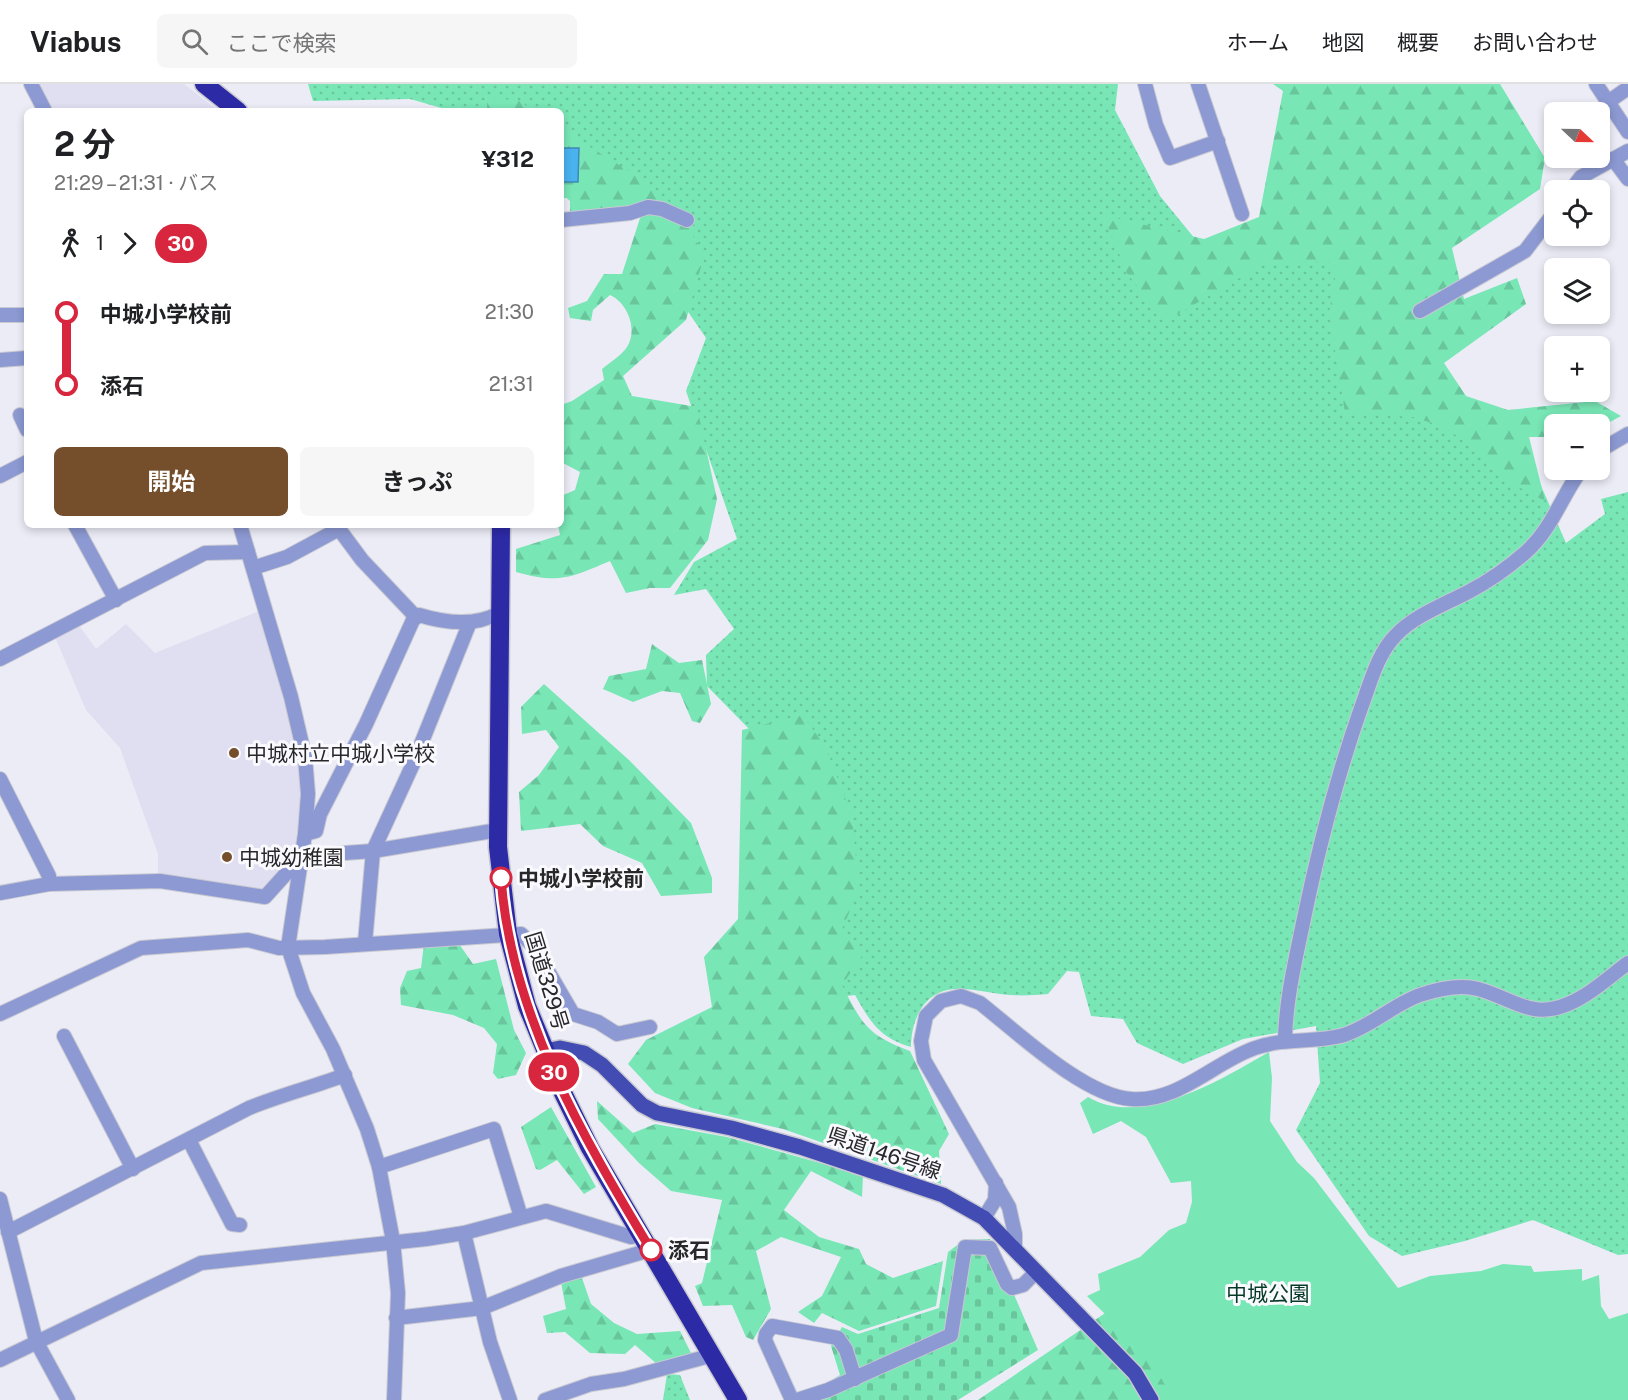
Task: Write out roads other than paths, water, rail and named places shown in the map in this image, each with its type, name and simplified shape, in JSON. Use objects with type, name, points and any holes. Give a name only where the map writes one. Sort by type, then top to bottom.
[{"type":"highway","points":[[204,84],[234,108]]},
{"type":"highway","name":"国道329号","points":[[501,528],[498,830],[501,884],[508,934],[527,1006],[590,1148],[738,1400]]},
{"type":"main road","name":"県道146号線","points":[[545,1051],[560,1048],[584,1053],[602,1065],[642,1105],[657,1113],[731,1128],[800,1147],[943,1196],[984,1218],[1135,1373],[1151,1400]]},
{"type":"street","points":[[31,84],[43,108]]},
{"type":"street","points":[[1145,84],[1156,125],[1170,158],[1218,141]]},
{"type":"street","points":[[1198,84],[1242,214]]},
{"type":"street","points":[[1596,84],[1608,102],[1628,88]]},
{"type":"street","points":[[1610,105],[1628,132]]},
{"type":"street","points":[[1579,180],[1628,151]]},
{"type":"street","points":[[1613,159],[1628,179]]},
{"type":"street","points":[[564,220],[630,213],[648,207],[662,209],[687,220]]},
{"type":"street","points":[[1420,311],[1525,251],[1544,226]]},
{"type":"street","points":[[0,315],[24,315]]},
{"type":"street","points":[[0,360],[24,358]]},
{"type":"street","points":[[20,415],[24,424]]},
{"type":"street","points":[[1610,445],[1628,434]]},
{"type":"street","points":[[0,476],[24,464]]},
{"type":"street","points":[[1285,1040],[1291,978],[1325,819],[1376,667],[1396,635],[1413,622],[1473,589],[1525,552],[1553,520],[1574,480]]},
{"type":"street","points":[[77,528],[116,600]]},
{"type":"street","points":[[241,528],[291,697],[305,757],[308,794],[305,834],[288,946],[303,993],[345,1075],[379,1167],[393,1241],[398,1293],[394,1400]]},
{"type":"street","points":[[253,568],[287,557],[339,529],[362,560],[416,617],[443,623],[470,622],[489,619],[500,613]]},
{"type":"street","points":[[0,659],[205,553],[248,552]]},
{"type":"street","points":[[305,834],[316,831],[323,807],[366,724],[405,633],[416,617]]},
{"type":"street","points":[[365,944],[373,851],[413,764],[470,622]]},
{"type":"street","points":[[0,779],[49,876],[49,884]]},
{"type":"street","points":[[0,893],[49,884],[160,881],[265,897],[302,856],[373,851],[498,830]]},
{"type":"street","points":[[0,1014],[141,948],[248,940],[279,948],[521,933],[534,947],[573,1014],[598,1022],[617,1034],[650,1027]]},
{"type":"street","points":[[1015,1250],[1009,1207],[924,1060],[921,1028],[926,1016],[941,1002],[961,996],[980,1003],[1080,1080],[1108,1094],[1131,1099],[1152,1098],[1186,1085],[1253,1048],[1285,1040],[1341,1036],[1358,1030],[1419,996],[1454,987],[1477,988],[1529,1010],[1552,1009],[1569,1004],[1628,963]]},
{"type":"street","points":[[64,1036],[133,1169]]},
{"type":"street","points":[[8,1232],[278,1096],[345,1075]]},
{"type":"street","points":[[379,1167],[494,1129],[521,1217]]},
{"type":"street","points":[[189,1140],[232,1224],[240,1225]]},
{"type":"street","points":[[984,1218],[995,1200],[996,1181]]},
{"type":"street","points":[[0,1199],[36,1341],[68,1400]]},
{"type":"street","points":[[0,1360],[201,1263],[464,1233],[546,1210],[646,1242]]},
{"type":"street","points":[[464,1233],[482,1308],[510,1400]]},
{"type":"street","points":[[396,1318],[482,1308],[646,1242]]},
{"type":"street","points":[[855,1379],[846,1350],[838,1338],[772,1326],[765,1334],[765,1340],[795,1400],[855,1379],[951,1335],[965,1247],[990,1248],[1007,1284],[1012,1288],[1023,1286],[1036,1272]]},
{"type":"street","points":[[545,1400],[591,1384],[624,1379],[712,1355]]},
{"type":"water","points":[[564,148],[579,148],[578,182],[564,182]]},
{"type":"place","name":"中城村立中城小学校","points":[[234,753]]},
{"type":"place","name":"中城幼稚園","points":[[227,857]]},
{"type":"place","name":"中城小学校前","points":[[501,878]]},
{"type":"place","name":"添石","points":[[651,1250]]},
{"type":"park label","name":"中城公園","points":[[1268,1293]]}]
